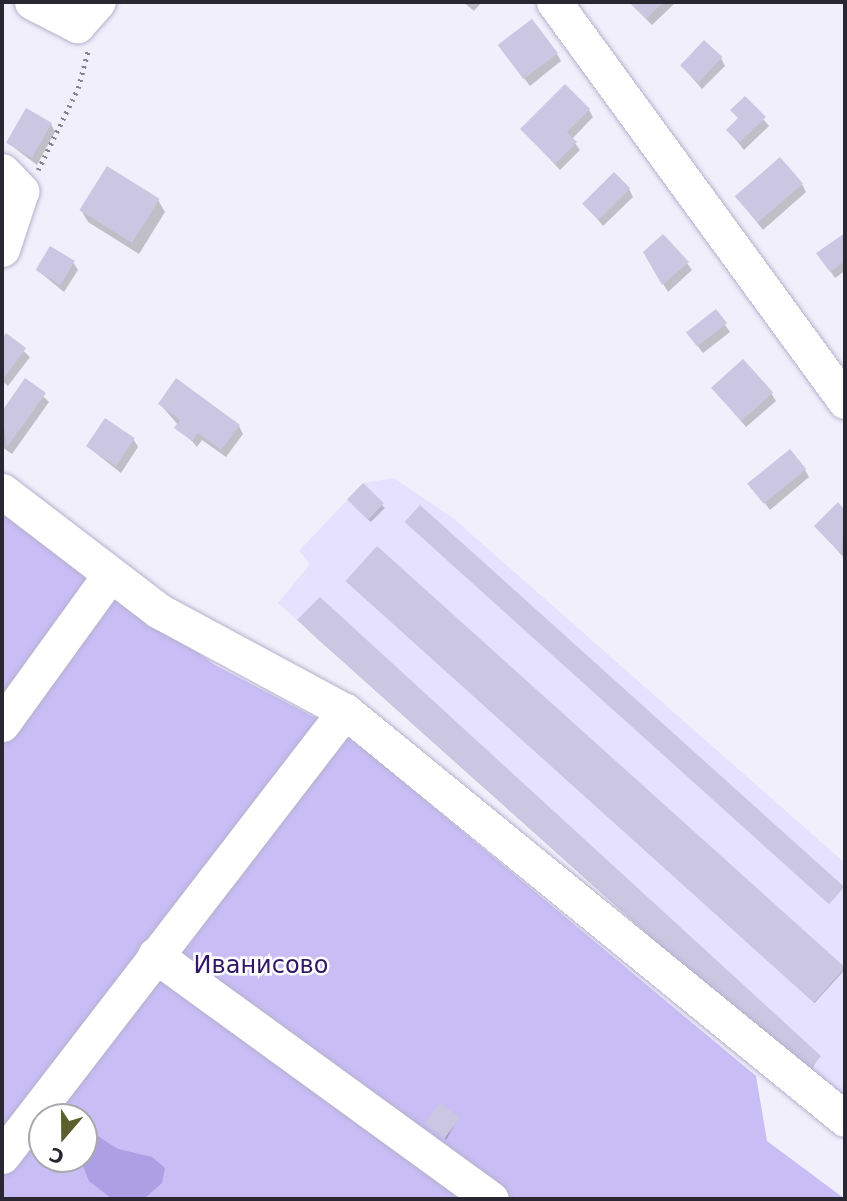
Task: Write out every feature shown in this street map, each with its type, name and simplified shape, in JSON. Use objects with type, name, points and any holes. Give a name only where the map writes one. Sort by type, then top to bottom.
[{"type":"street","points":[[32,2],[61,22],[77,24],[94,8]]},
{"type":"street","points":[[554,2],[845,401]]},
{"type":"street","points":[[2,249],[12,181]]},
{"type":"street","points":[[2,491],[109,576],[159,611],[345,711],[845,1119]]},
{"type":"street","points":[[2,724],[109,576]]},
{"type":"street","points":[[2,1156],[345,711]]},
{"type":"street","points":[[155,955],[491,1199]]},
{"type":"path","points":[[12,181],[49,156],[78,88],[94,8]]},
{"type":"shaded area","points":[[394,478],[453,518],[845,863],[845,1111],[278,603],[310,564],[299,551],[363,483]]},
{"type":"shaded area","points":[[98,1136],[118,1149],[152,1157],[165,1168],[162,1183],[144,1199],[112,1199],[89,1181],[86,1173],[98,1173]]},
{"type":"green space","name":"Иванисово","points":[[2,511],[215,665],[341,731],[377,760],[756,1076],[767,1141],[845,1199],[2,1199]]},
{"type":"building","points":[[630,2],[664,2],[646,19]]},
{"type":"building","points":[[532,19],[558,53],[524,79],[498,45]]},
{"type":"building","points":[[704,40],[722,57],[698,83],[680,66]]},
{"type":"building","points":[[565,84],[590,109],[567,132],[577,142],[555,164],[520,129]]},
{"type":"building","points":[[745,96],[766,117],[739,143],[726,130],[738,118],[730,110]]},
{"type":"building","points":[[26,108],[52,123],[32,158],[6,143]]},
{"type":"building","points":[[780,157],[803,183],[758,223],[735,196]]},
{"type":"building","points":[[107,166],[160,199],[132,243],[79,210]]},
{"type":"building","points":[[614,172],[630,188],[598,220],[582,204]]},
{"type":"building","points":[[845,233],[845,261],[830,272],[816,253]]},
{"type":"building","points":[[663,234],[689,262],[662,285],[643,252]]},
{"type":"building","points":[[50,246],[75,261],[60,285],[36,270]]},
{"type":"building","points":[[716,309],[727,323],[697,347],[686,332]]},
{"type":"building","points":[[6,333],[26,348],[2,381],[2,339]]},
{"type":"building","points":[[743,359],[773,392],[741,421],[711,388]]},
{"type":"building","points":[[25,378],[46,393],[7,447],[2,411]]},
{"type":"building","points":[[176,378],[240,425],[221,450],[198,433],[192,441],[174,428],[180,420],[158,404]]},
{"type":"building","points":[[105,418],[135,438],[116,466],[86,446]]},
{"type":"building","points":[[790,449],[806,469],[764,504],[747,484]]},
{"type":"building","points":[[363,483],[384,503],[368,520],[347,500]]},
{"type":"building","points":[[838,502],[845,510],[841,554],[814,526]]},
{"type":"building","points":[[420,505],[844,887],[829,904],[405,522]]},
{"type":"building","points":[[377,546],[845,967],[814,1002],[346,581]]},
{"type":"building","points":[[320,597],[821,1056],[805,1075],[297,620]]},
{"type":"building","points":[[440,1103],[460,1118],[444,1139],[424,1124]]}]
